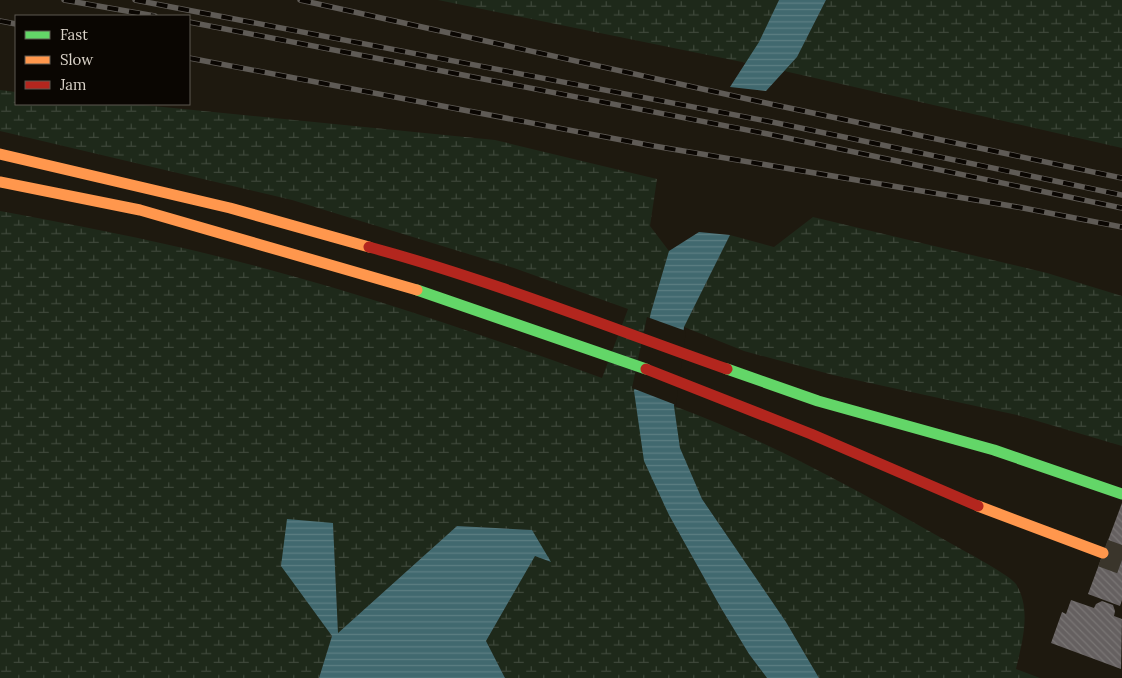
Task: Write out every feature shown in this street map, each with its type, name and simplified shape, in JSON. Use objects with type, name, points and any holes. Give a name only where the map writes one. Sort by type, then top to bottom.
[{"type":"highway","points":[[0,154],[326,233],[461,274],[719,367],[853,412],[1002,453],[1122,494]]},
{"type":"highway","points":[[0,182],[140,210],[421,291],[594,350],[709,393],[811,434],[990,512],[1103,553]]},
{"type":"highway","points":[[0,193],[219,234]]},
{"type":"green space","points":[[438,0],[779,0],[760,42],[747,63]]},
{"type":"green space","points":[[826,0],[1122,0],[1122,148],[784,71],[797,57]]},
{"type":"green space","points":[[0,90],[15,92],[15,105],[143,105],[495,140],[657,179],[650,226],[669,251],[651,312],[669,515],[721,608],[749,654],[767,678],[505,678],[486,641],[535,555],[550,562],[531,530],[457,526],[338,633],[333,523],[282,566],[332,636],[319,678],[0,678],[0,211],[138,238],[274,271],[439,321],[602,378],[628,309],[514,268],[292,200],[0,131]]},
{"type":"green space","points":[[813,217],[1047,273],[1122,296],[1122,446],[1017,415],[833,375],[744,351],[684,327],[730,235],[774,247]]},
{"type":"green space","points":[[674,406],[710,420],[816,469],[976,557],[1012,580],[1021,594],[1025,615],[1023,637],[1016,669],[1040,678],[819,678],[786,622],[702,499],[680,449]]},
{"type":"water","points":[[779,0],[826,0],[797,57],[766,91],[730,87],[759,42]]},
{"type":"water","points":[[699,232],[730,235],[684,327],[674,406],[680,448],[702,499],[786,622],[819,678],[767,678],[749,654],[721,608],[669,515],[644,461],[634,391],[651,312],[669,251]]},
{"type":"water","points":[[287,519],[333,523],[338,633],[457,526],[532,530],[551,562],[535,556],[486,641],[505,678],[319,678],[332,636],[281,566]]},
{"type":"pier","points":[[647,317],[686,331],[676,405],[632,388]]},
{"type":"building","points":[[1122,503],[1122,600],[1120,606],[1088,594]]},
{"type":"building","points":[[1071,600],[1094,608],[1096,604],[1102,601],[1113,605],[1114,616],[1122,619],[1121,669],[1051,643],[1062,612],[1066,614]]},
{"type":"tunnel","points":[[1103,553],[1122,560]]},
{"type":"railway","points":[[64,0],[149,15]]},
{"type":"railway","points":[[135,0],[772,122],[1122,195]]},
{"type":"railway","points":[[300,0],[775,105],[1122,178]]},
{"type":"railway","points":[[0,21],[15,24]]},
{"type":"railway","points":[[190,22],[768,134],[1122,208]]},
{"type":"railway","points":[[190,58],[648,145],[1023,208],[1122,227]]},
{"type":"traffic: fast","points":[[417,290],[646,369]]},
{"type":"traffic: fast","points":[[727,369],[818,401],[994,450],[1122,494]]},
{"type":"traffic: slow","points":[[0,154],[230,208],[369,247]]},
{"type":"traffic: slow","points":[[0,182],[140,210],[417,290]]},
{"type":"traffic: slow","points":[[978,506],[1103,553]]},
{"type":"traffic: jam","points":[[369,247],[505,289],[727,369]]},
{"type":"traffic: jam","points":[[646,369],[811,434],[978,506]]}]
